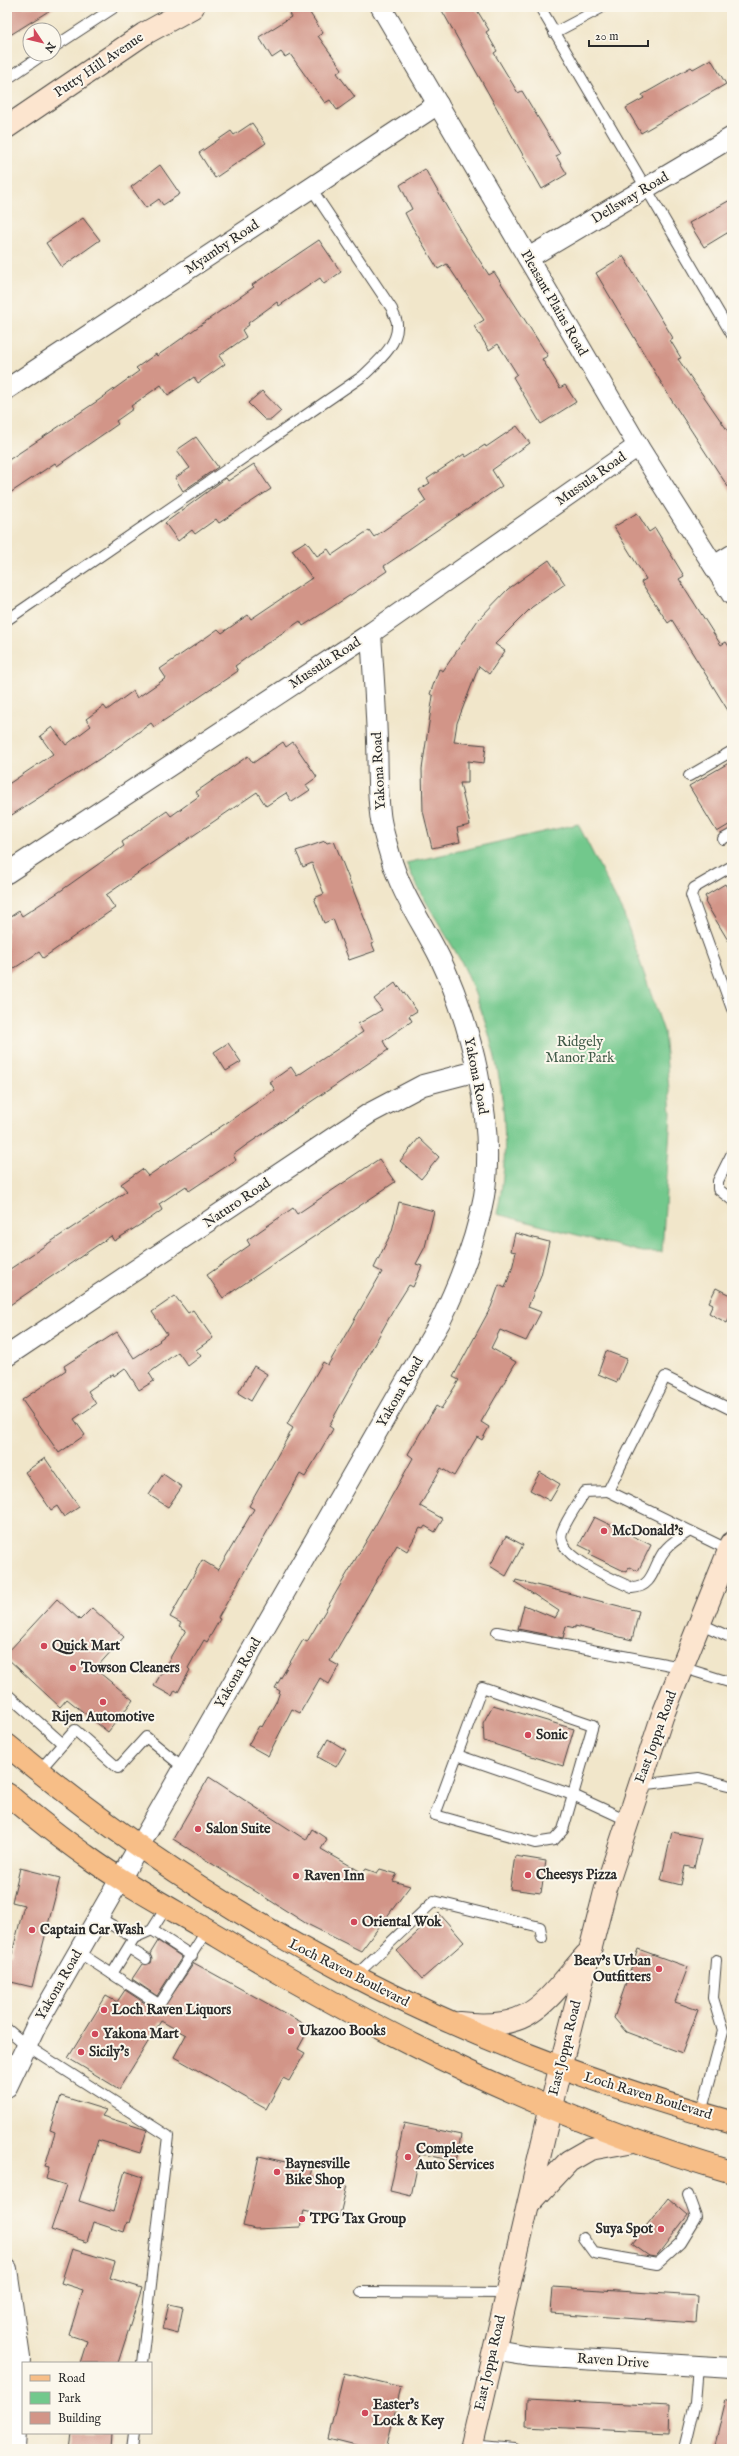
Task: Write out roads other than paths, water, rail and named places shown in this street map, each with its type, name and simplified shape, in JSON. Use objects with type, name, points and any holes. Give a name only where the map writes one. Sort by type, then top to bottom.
[{"type":"main road","name":"Putty Hill Avenue","points":[[7,127],[144,34],[193,7]]},
{"type":"main road","name":"East Joppa Road","points":[[471,2447],[588,1952],[627,1820],[639,1785],[681,1667],[730,1547]]},
{"type":"main road","name":"Loch Raven Boulevard","points":[[7,1745],[139,1847],[249,1919],[354,1977],[448,2022],[560,2068],[732,2122]]},
{"type":"main road","points":[[7,1794],[86,1856],[207,1930],[319,1995],[441,2058],[550,2109],[634,2141],[732,2172]]},
{"type":"main road","points":[[448,2022],[484,2026],[517,2021],[542,2004],[588,1952]]},
{"type":"main road","points":[[527,2206],[569,2161],[590,2148],[634,2141]]},
{"type":"street","name":"Pleasant Plains Road","points":[[381,7],[638,446],[732,595]]},
{"type":"street","name":"Myamby Road","points":[[7,389],[438,104]]},
{"type":"street","name":"Dellsway Road","points":[[528,258],[732,137]]},
{"type":"street","name":"Mussula Road","points":[[7,873],[371,633],[638,446]]},
{"type":"street","points":[[714,566],[732,555]]},
{"type":"street","name":"Yakona Road","points":[[7,2087],[26,2045],[78,1952],[436,1328],[456,1289],[478,1226],[484,1194],[487,1160],[485,1125],[477,1071],[458,1001],[440,958],[402,887],[388,849],[380,813],[371,633]]},
{"type":"street","name":"Naturo Road","points":[[7,1356],[370,1113],[423,1085],[477,1071]]},
{"type":"street","points":[[7,2268],[11,2317],[20,2386],[15,2449]]},
{"type":"street","name":"Raven Drive","points":[[494,2350],[530,2356],[732,2368]]},
{"type":"lane","points":[[62,43],[115,7]]},
{"type":"lane","points":[[540,7],[732,335]]},
{"type":"lane","points":[[554,33],[603,7]]},
{"type":"lane","points":[[7,79],[32,62]]},
{"type":"lane","points":[[7,620],[363,376],[385,355],[396,334],[397,324],[392,309],[311,188]]},
{"type":"lane","points":[[689,776],[732,751]]},
{"type":"lane","points":[[732,866],[694,888],[691,895],[732,1009]]},
{"type":"lane","points":[[732,1153],[718,1182],[718,1189],[732,1200]]},
{"type":"lane","points":[[608,1491],[665,1377],[732,1410]]},
{"type":"lane","points":[[690,1531],[666,1549],[647,1583],[640,1588],[632,1588],[575,1558],[563,1545],[562,1533],[585,1492],[608,1491],[690,1531],[730,1547]]},
{"type":"lane","points":[[698,1623],[732,1638]]},
{"type":"lane","points":[[497,1632],[681,1667],[732,1683]]},
{"type":"lane","points":[[482,1687],[593,1725],[563,1830],[554,1840],[535,1843],[435,1815],[457,1755],[482,1687]]},
{"type":"lane","points":[[7,1694],[63,1744]]},
{"type":"lane","points":[[39,1771],[75,1730],[118,1768],[146,1737],[184,1768]]},
{"type":"lane","points":[[457,1755],[574,1795],[627,1820]]},
{"type":"lane","points":[[639,1785],[699,1778],[732,1786]]},
{"type":"lane","points":[[354,1977],[434,1901],[540,1927],[542,1938]]},
{"type":"lane","points":[[112,1974],[134,1938],[152,1930],[167,1906]]},
{"type":"lane","points":[[98,1917],[134,1938]]},
{"type":"lane","points":[[152,1930],[192,1956]]},
{"type":"lane","points":[[78,1952],[157,2003],[161,2002],[172,1976],[192,1956],[207,1930]]},
{"type":"lane","points":[[129,1948],[146,1959]]},
{"type":"lane","points":[[701,2113],[723,2031],[713,1998],[716,1960]]},
{"type":"lane","points":[[7,2028],[26,2045],[168,2136],[142,2362]]},
{"type":"lane","points":[[584,2238],[594,2253],[657,2264],[680,2243],[696,2217],[688,2195]]},
{"type":"lane","points":[[361,2292],[507,2293]]},
{"type":"lane","points":[[684,2449],[695,2403],[698,2366]]},
{"type":"lane","points":[[132,2449],[134,2434]]},
{"type":"lane","points":[[471,2447],[514,2449]]},
{"type":"place","name":"McDonald's","points":[[604,1531]]},
{"type":"place","name":"Quick Mart","points":[[44,1646]]},
{"type":"place","name":"Towson Cleaners","points":[[73,1668]]},
{"type":"place","name":"Rijen Automotive","points":[[103,1702]]},
{"type":"place","name":"Sonic","points":[[528,1735]]},
{"type":"place","name":"Salon Suite","points":[[198,1829]]},
{"type":"place","name":"Cheesys Pizza","points":[[528,1875]]},
{"type":"place","name":"Raven Inn","points":[[296,1876]]},
{"type":"place","name":"Oriental Wok","points":[[354,1922]]},
{"type":"place","name":"Captain Car Wash","points":[[32,1930]]},
{"type":"place","name":"Beav's Urban Outfitters","points":[[659,1969]]},
{"type":"place","name":"Loch Raven Liquors","points":[[104,2010]]},
{"type":"place","name":"Ukazoo Books","points":[[291,2031]]},
{"type":"place","name":"Yakona Mart","points":[[95,2034]]},
{"type":"place","name":"Sicily’s","points":[[81,2052]]},
{"type":"place","name":"Complete Auto Services","points":[[408,2157]]},
{"type":"place","name":"Baynesville Bike Shop","points":[[277,2172]]},
{"type":"place","name":"TPG Tax Group","points":[[302,2219]]},
{"type":"place","name":"Suya Spot","points":[[661,2229]]},
{"type":"place","name":"Easter’s Lock & Key","points":[[365,2413]]},
{"type":"park label","name":"Ridgely Manor Park","points":[[580,1050]]}]
